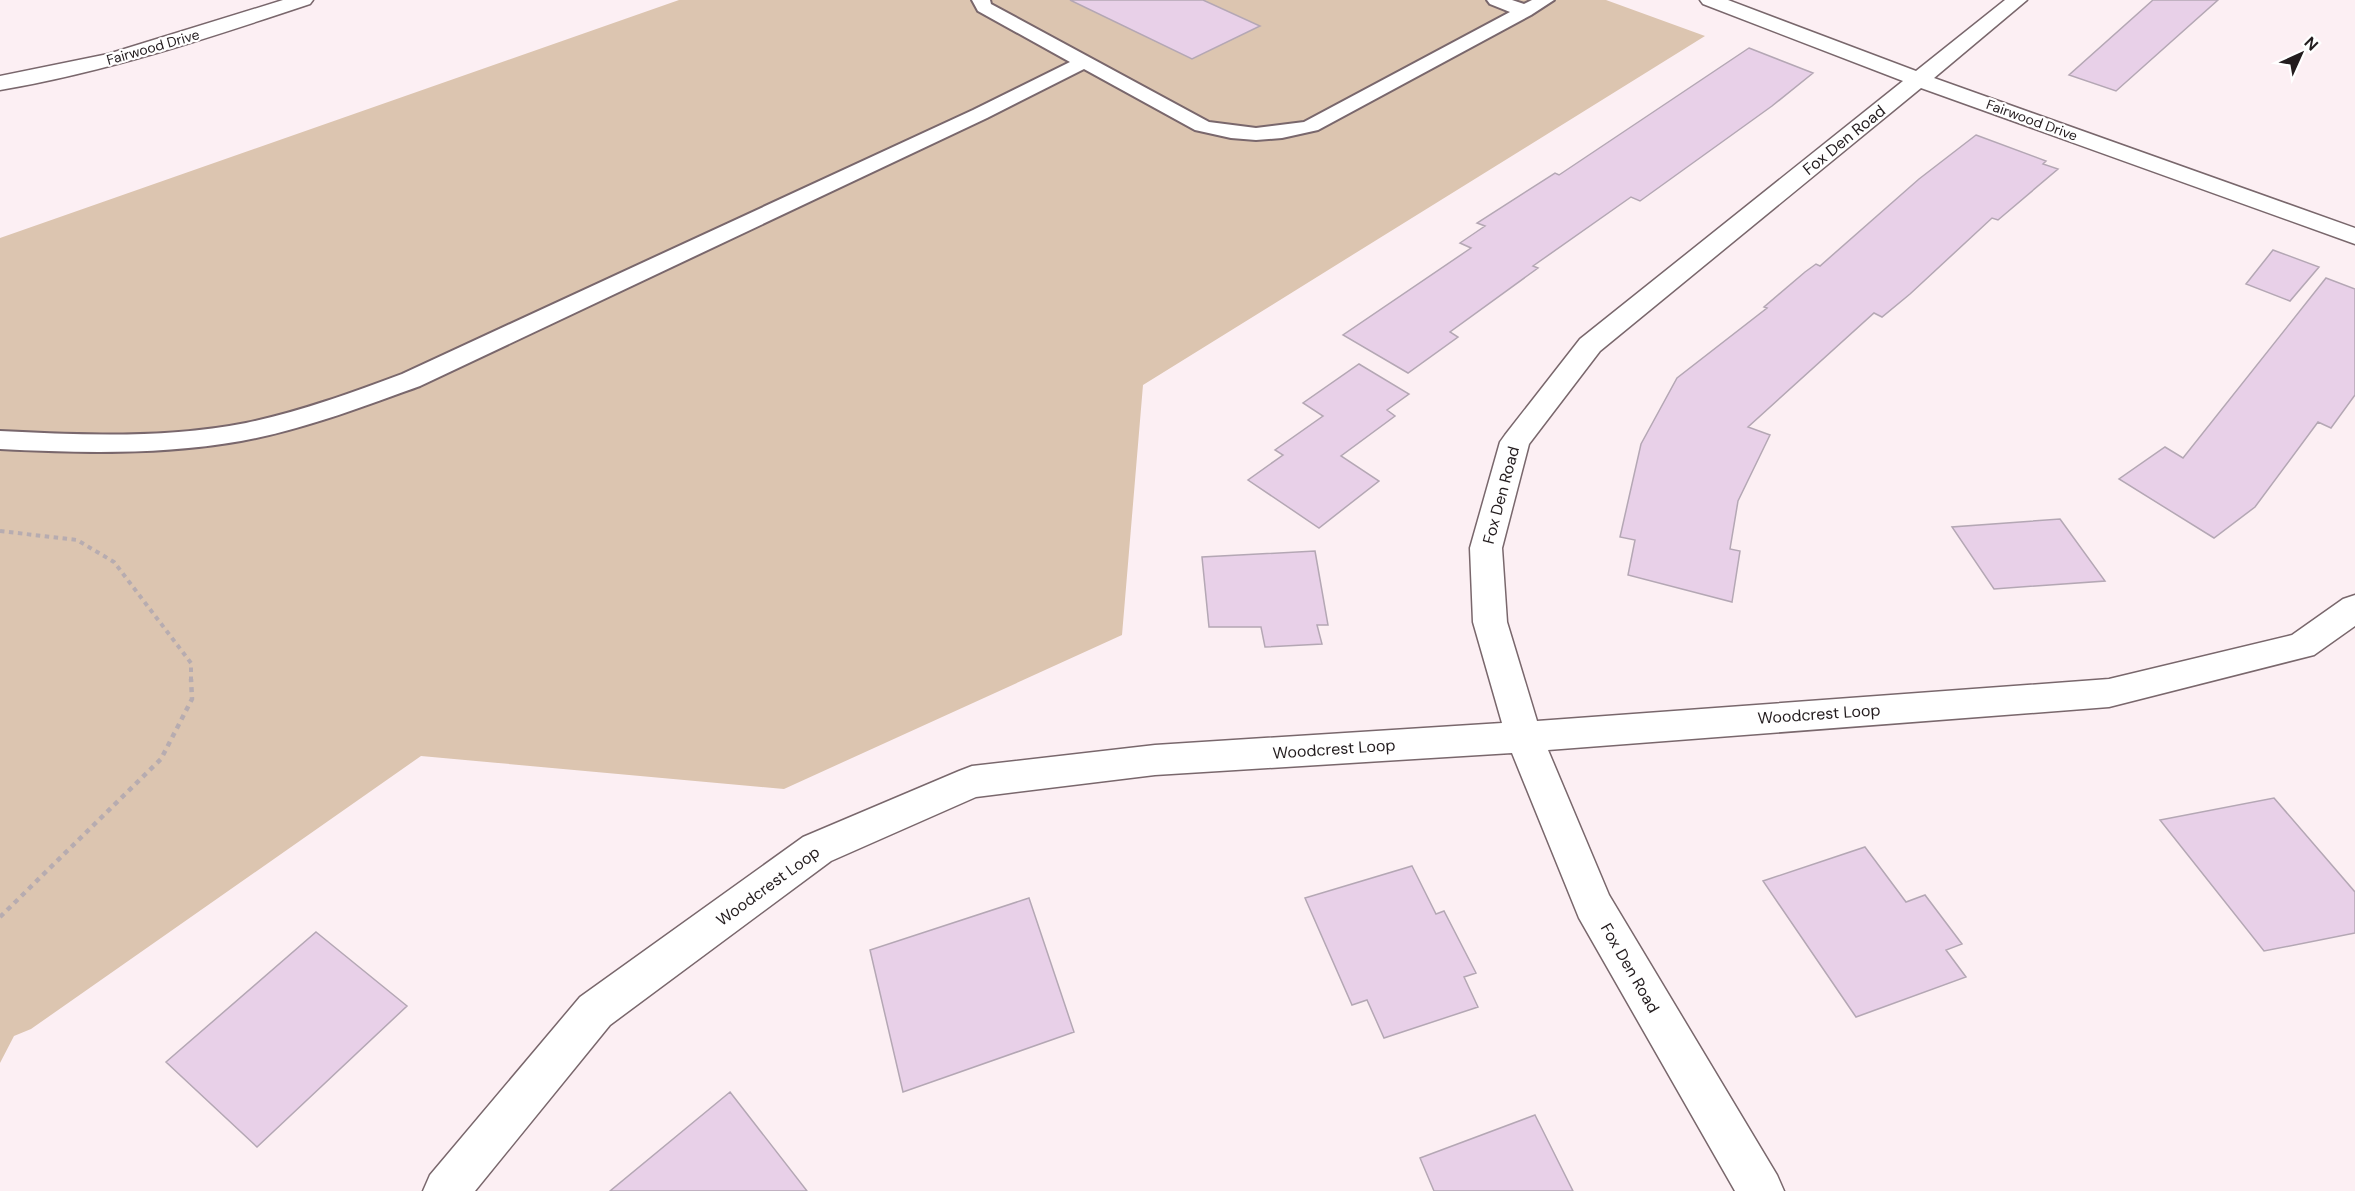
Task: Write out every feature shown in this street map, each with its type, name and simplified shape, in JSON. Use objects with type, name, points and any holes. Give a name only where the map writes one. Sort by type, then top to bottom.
[{"type":"street","name":"Fairwood Drive","points":[[0,83],[46,76],[143,53],[303,0]]},
{"type":"street","name":"Fairwood Drive","points":[[1710,0],[1919,80],[2355,236]]},
{"type":"street","name":"Fox Den Road","points":[[1761,1191],[1593,905],[1524,737],[1490,622],[1486,549],[1515,442],[1590,345],[2017,0]]},
{"type":"street","name":"Woodcrest Loop","points":[[446,1191],[595,1011],[817,849],[972,782],[1155,760],[1524,737],[2109,693],[2302,646],[2355,608]]},
{"type":"lane","points":[[981,0],[984,7],[1202,126],[1228,133],[1257,135],[1280,134],[1311,126],[1545,0]]},
{"type":"lane","points":[[1496,0],[1525,11]]},
{"type":"lane","points":[[0,440],[119,443],[218,436],[265,427],[340,406],[422,375],[980,114],[1084,62]]},
{"type":"path","points":[[0,531],[77,540],[114,562],[191,663],[192,699],[161,759],[0,917]]},
{"type":"shaded area","points":[[679,0],[1606,0],[1705,36],[1143,385],[1122,635],[784,789],[421,756],[31,1029],[14,1036],[0,1063],[0,238]]},
{"type":"building","points":[[1070,0],[1203,0],[1260,26],[1192,59]]},
{"type":"building","points":[[2153,0],[2218,0],[2116,91],[2069,75]]},
{"type":"building","points":[[1749,48],[1813,73],[1772,106],[1640,201],[1631,197],[1533,266],[1538,268],[1450,332],[1458,337],[1408,373],[1343,335],[1471,248],[1460,243],[1485,226],[1477,223],[1555,173],[1559,175]]},
{"type":"building","points":[[1976,135],[2046,161],[2043,164],[2058,169],[1998,220],[1992,218],[1882,317],[1874,313],[1748,427],[1770,435],[1738,501],[1730,549],[1740,551],[1732,602],[1628,575],[1635,540],[1620,537],[1641,444],[1677,378],[1767,308],[1764,307],[1805,272],[1816,264],[1820,266],[1919,179]]},
{"type":"building","points":[[2273,250],[2319,267],[2290,301],[2246,284]]},
{"type":"building","points":[[2326,278],[2355,289],[2355,395],[2331,428],[2318,422],[2255,507],[2214,538],[2119,479],[2165,447],[2183,458]]},
{"type":"building","points":[[1359,364],[1409,394],[1387,410],[1395,416],[1341,456],[1379,481],[1319,528],[1248,480],[1283,455],[1275,450],[1323,416],[1303,403]]},
{"type":"building","points":[[2060,519],[2105,581],[1994,589],[1952,527]]},
{"type":"building","points":[[1315,551],[1328,625],[1317,625],[1322,644],[1265,647],[1261,627],[1209,627],[1202,557]]},
{"type":"building","points":[[2274,798],[2355,892],[2355,933],[2264,951],[2160,820]]},
{"type":"building","points":[[1865,847],[1906,902],[1925,895],[1962,944],[1946,950],[1966,977],[1856,1017],[1763,881]]},
{"type":"building","points":[[1412,866],[1436,914],[1444,911],[1476,973],[1464,977],[1478,1007],[1384,1038],[1367,1000],[1352,1005],[1305,898]]},
{"type":"building","points":[[1029,898],[1074,1032],[903,1092],[870,950]]},
{"type":"building","points":[[316,932],[407,1006],[257,1147],[166,1062]]},
{"type":"building","points":[[730,1092],[807,1191],[610,1191]]},
{"type":"building","points":[[1535,1115],[1573,1191],[1434,1191],[1420,1158]]}]
